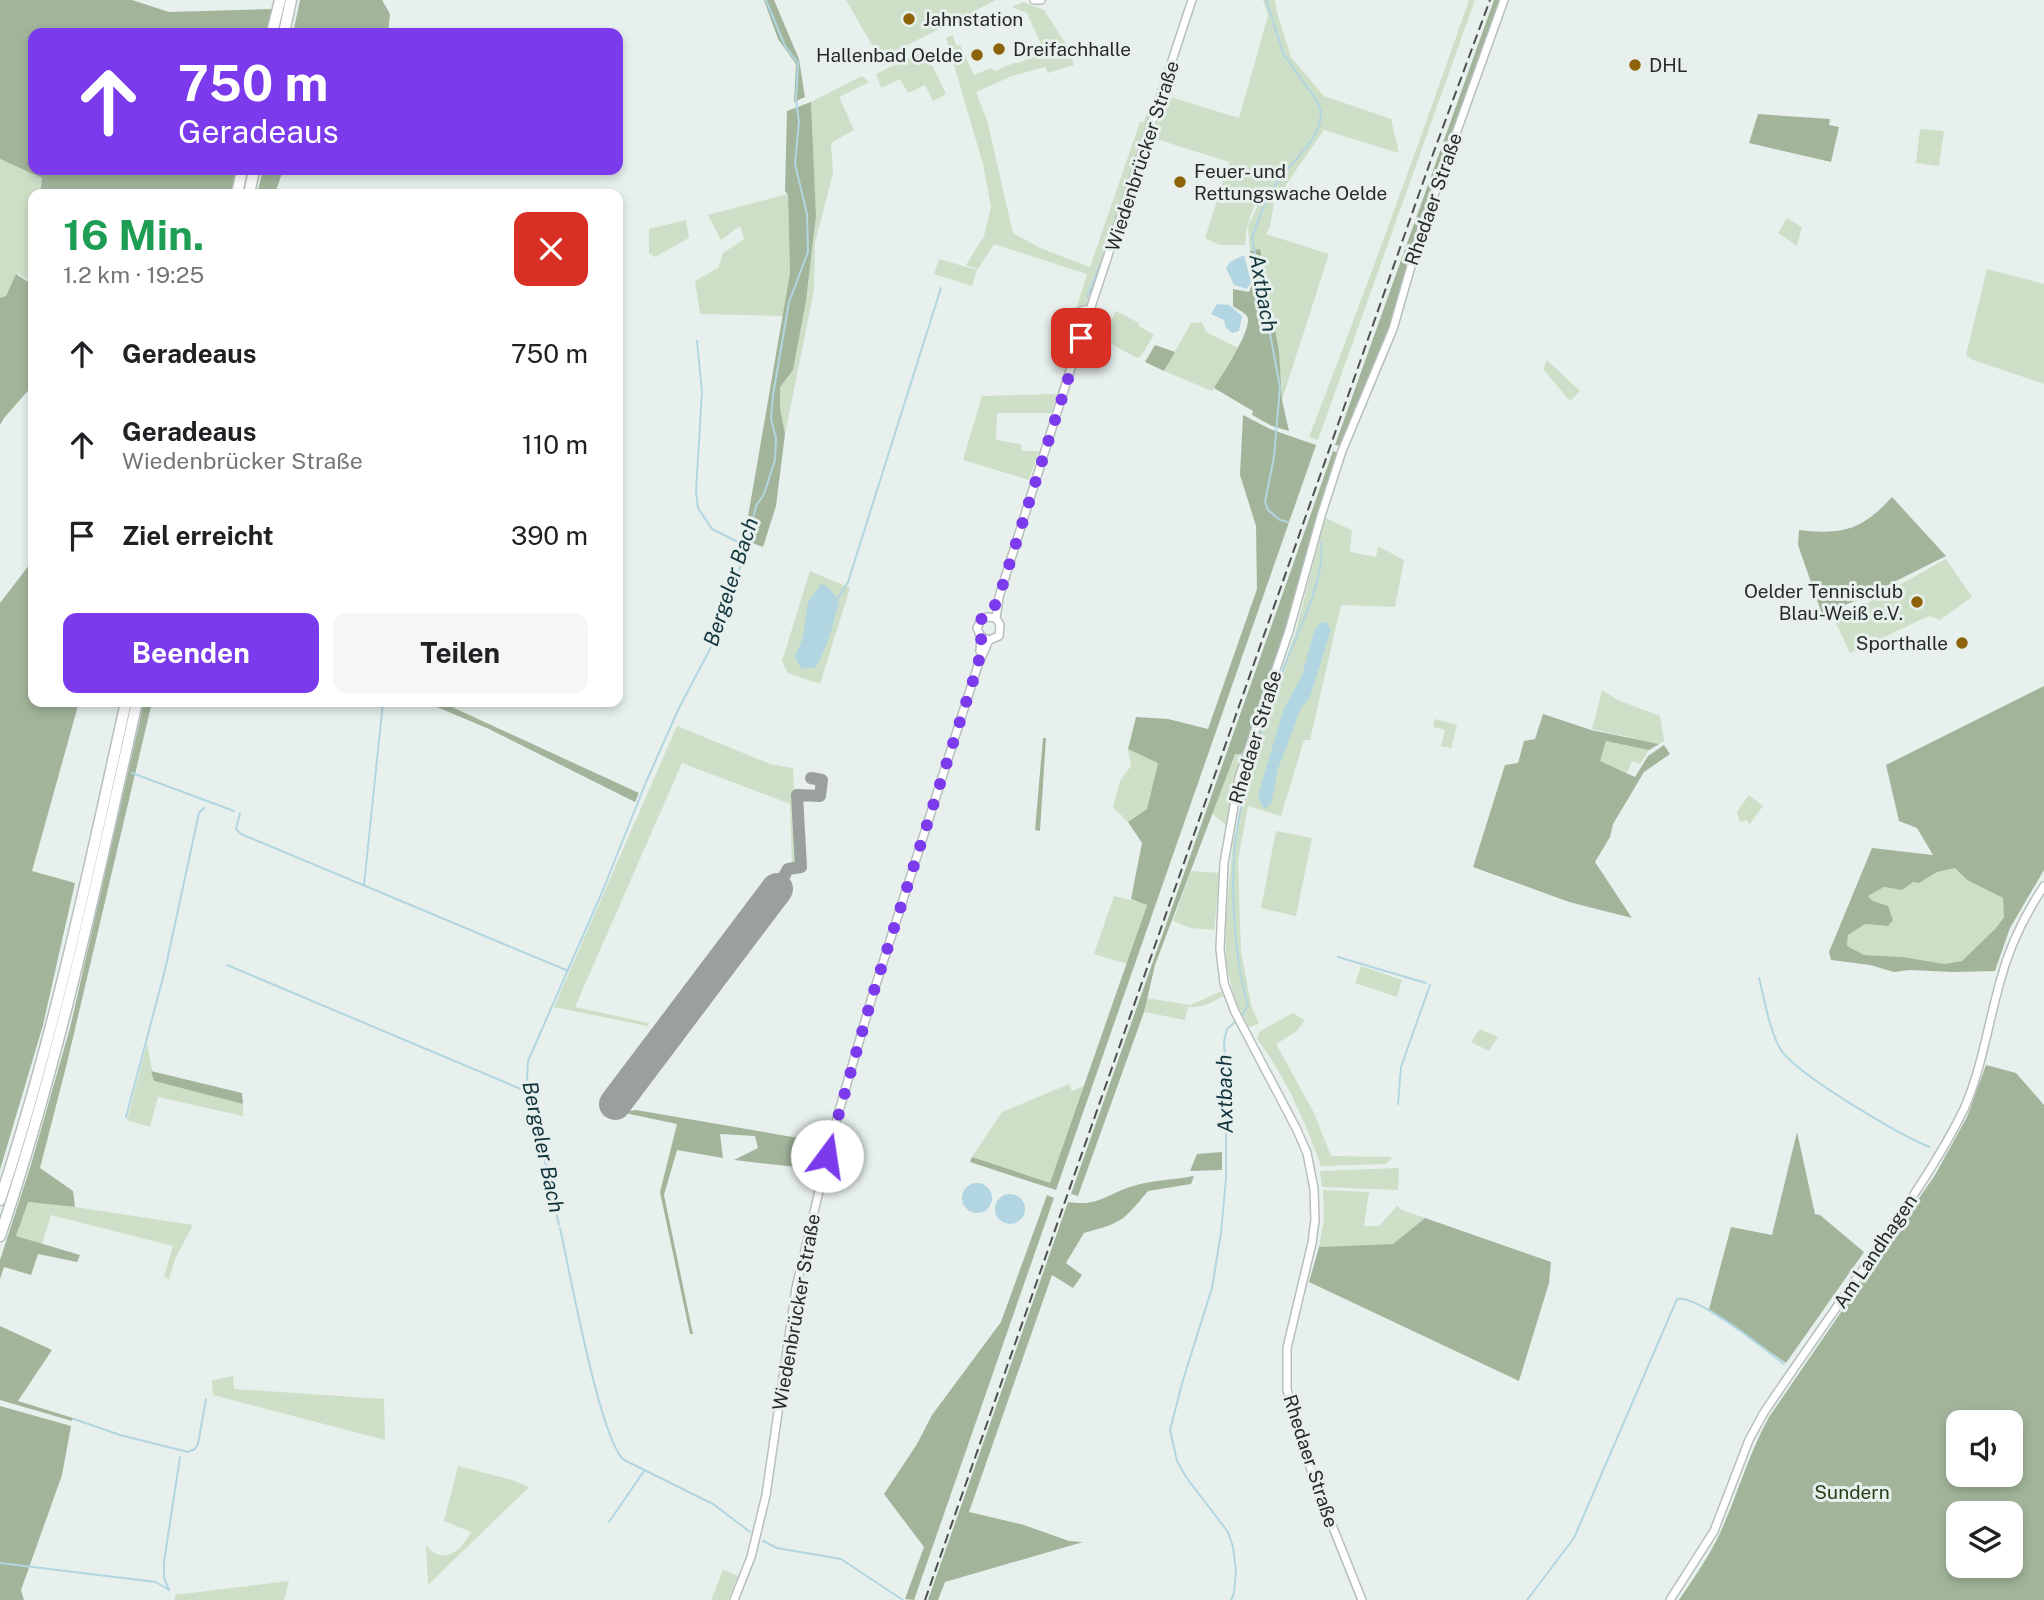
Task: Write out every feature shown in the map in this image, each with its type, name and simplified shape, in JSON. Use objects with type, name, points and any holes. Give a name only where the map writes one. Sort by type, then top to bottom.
[{"type":"highway","points":[[273,28],[279,0]]},
{"type":"highway","points":[[285,28],[291,0]]},
{"type":"highway","points":[[0,1200],[36,1084],[67,965],[124,707]]},
{"type":"highway","points":[[0,1236],[35,1124],[77,970],[136,707]]},
{"type":"street","points":[[1034,0],[1041,0]]},
{"type":"street","name":"Wiedenbrücker Straße","points":[[1090,310],[1192,0]]},
{"type":"street","name":"Rhedaer Straße","points":[[1362,1600],[1314,1480],[1286,1381],[1285,1361],[1289,1331],[1308,1261],[1315,1220],[1311,1169],[1297,1130],[1235,1012],[1224,983],[1220,949],[1224,863],[1231,818],[1247,751],[1289,631],[1318,524],[1342,451],[1393,329],[1422,228],[1504,0]]},
{"type":"street","points":[[1090,310],[1095,314],[1098,323],[1093,332],[1082,333],[1076,327],[1075,318],[1082,311],[1090,310]]},
{"type":"street","points":[[993,617],[1082,333]]},
{"type":"street","points":[[993,617],[1000,625],[1000,632],[996,638],[985,639],[978,632],[978,625],[982,618],[993,617]]},
{"type":"street","name":"Wiedenbrücker Straße","points":[[734,1600],[751,1558],[766,1494],[796,1288],[836,1119],[985,639]]},
{"type":"street","name":"Am Landhagen","points":[[1670,1600],[1714,1531],[1749,1440],[1763,1414],[1905,1208],[1952,1133],[1977,1072],[2010,952],[2021,923],[2044,886]]},
{"type":"green space","points":[[0,0],[132,0],[169,12],[273,9],[269,28],[28,28],[28,172],[0,159]]},
{"type":"green space","points":[[300,0],[382,0],[390,14],[389,28],[294,28]]},
{"type":"green space","points":[[764,0],[774,0],[799,59],[805,97],[794,102],[796,64],[778,39]]},
{"type":"green space","name":"Jahnstation","points":[[846,0],[996,0],[880,59]]},
{"type":"green space","points":[[1263,0],[1275,0],[1291,57],[1324,96],[1391,119],[1399,153],[1324,130],[1274,202],[1270,227],[1266,234],[1329,254],[1282,400],[1281,378],[1259,250],[1250,251],[1248,226],[1268,184],[1252,213],[1247,229],[1245,245],[1219,245],[1205,238],[1231,157],[1229,162],[1153,138],[1167,96],[1239,118],[1268,16]]},
{"type":"green space","points":[[1469,0],[1475,0],[1318,440],[1309,437],[1391,219]]},
{"type":"green space","points":[[1494,0],[1502,0],[1390,328],[1342,446],[1335,445]]},
{"type":"green space","points":[[1023,2],[1044,10],[1069,49],[1074,65],[1048,73],[1045,67],[1012,76],[976,92],[987,120],[1013,233],[1040,248],[1090,267],[1140,122],[1144,122],[1148,110],[1153,112],[1089,303],[1072,313],[1068,310],[1077,306],[1087,274],[994,244],[978,269],[966,265],[984,236],[991,207],[983,164],[946,38],[953,35],[956,46],[960,45],[974,75],[991,68],[995,71],[1019,63],[1044,51],[1027,13],[1012,7]]},
{"type":"green space","points":[[925,50],[946,94],[933,101],[925,85],[908,93],[900,79],[881,88],[876,74]]},
{"type":"green space","points":[[862,76],[869,82],[839,97],[854,130],[831,143],[833,173],[815,243],[814,290],[785,434],[780,408],[780,386],[793,370],[806,301],[816,216],[811,102]]},
{"type":"green space","points":[[811,102],[816,216],[806,301],[793,370],[780,387],[780,408],[785,434],[776,506],[763,547],[744,540],[790,273],[788,195],[785,191],[787,111]]},
{"type":"green space","points":[[1758,114],[1830,119],[1829,125],[1839,127],[1831,162],[1749,143]]},
{"type":"green space","points":[[1920,129],[1944,131],[1939,166],[1916,163]]},
{"type":"green space","points":[[0,159],[28,172],[28,175],[42,178],[41,189],[28,189],[28,280],[17,273],[6,296],[0,298]]},
{"type":"green space","points":[[35,175],[236,175],[233,189],[41,189],[42,178]]},
{"type":"green space","points":[[262,175],[281,175],[277,189],[258,189]]},
{"type":"green space","points":[[788,194],[790,273],[784,316],[700,314],[695,281],[718,268],[723,253],[744,239],[740,226],[721,240],[708,215]]},
{"type":"green space","points":[[1787,218],[1802,227],[1797,246],[1778,233]]},
{"type":"green space","points":[[686,220],[689,238],[655,257],[649,253],[649,229]]},
{"type":"green space","points":[[1260,249],[1279,351],[1282,400],[1289,431],[1272,426],[1252,415],[1253,411],[1214,388],[1241,341],[1248,322],[1247,316],[1233,306],[1233,289],[1249,292],[1253,277],[1250,251]]},
{"type":"green space","points":[[939,259],[977,270],[972,286],[934,274]]},
{"type":"green space","points":[[1987,269],[2044,284],[2044,384],[1973,360],[1966,355]]},
{"type":"green space","points":[[16,274],[28,282],[28,391],[0,425],[0,298],[6,296]]},
{"type":"green space","points":[[1116,311],[1139,323],[1139,326],[1154,335],[1137,358],[1106,338]]},
{"type":"green space","points":[[1065,318],[1077,338],[1060,394],[1057,394],[1073,344],[1058,339]]},
{"type":"green space","points":[[1202,322],[1206,332],[1238,348],[1212,391],[1164,371],[1191,323]]},
{"type":"green space","points":[[1155,345],[1175,352],[1164,371],[1145,362]]},
{"type":"green space","points":[[1547,360],[1580,391],[1570,401],[1543,369]]},
{"type":"green space","points":[[1057,394],[1051,413],[997,413],[996,440],[1021,444],[1022,451],[1039,451],[1029,480],[963,460],[982,396]]},
{"type":"green space","points":[[1243,415],[1270,429],[1316,445],[1056,1190],[970,1162],[972,1157],[1050,1183],[1147,905],[1131,899],[1142,843],[1128,822],[1147,809],[1158,763],[1128,749],[1136,717],[1168,719],[1208,729],[1257,589],[1256,526],[1240,475]]},
{"type":"green space","points":[[1333,451],[1339,453],[1315,523],[1285,632],[1244,750],[1241,754],[1235,754],[1155,965],[1144,1012],[1078,1196],[1071,1194]]},
{"type":"green space","points":[[1892,497],[1946,556],[1860,599],[1822,614],[1798,545],[1799,530],[1828,532],[1851,528],[1871,517]]},
{"type":"green space","points":[[1325,518],[1352,530],[1350,552],[1376,557],[1378,546],[1404,560],[1395,607],[1341,605],[1310,740],[1304,740],[1281,816],[1248,806],[1238,861],[1241,951],[1251,1005],[1259,1024],[1249,1027],[1236,1002],[1226,966],[1226,916],[1233,842],[1252,753],[1295,634]]},
{"type":"green space","name":"Oelder Tennisclub Blau-Weiß e.V.","points":[[1946,559],[1972,597],[1940,620],[1929,616],[1850,653],[1835,621]]},
{"type":"green space","points":[[28,567],[28,707],[78,707],[32,871],[75,883],[43,1025],[0,1170],[0,603]]},
{"type":"green space","points":[[810,571],[850,588],[820,684],[788,673],[782,661]]},
{"type":"green space","points":[[2044,686],[2044,870],[2010,928],[1995,971],[1894,972],[1870,965],[1831,960],[1829,952],[1872,848],[1933,855],[1917,828],[1899,821],[1886,765]],"holes":[[[1955,868],[1967,880],[2003,898],[2004,917],[1962,961],[1945,964],[1903,957],[1864,955],[1847,946],[1848,935],[1865,924],[1888,926],[1893,920],[1888,906],[1873,901],[1868,896],[1884,887],[1902,890],[1937,872]]]},
{"type":"green space","points":[[1602,690],[1618,700],[1660,716],[1664,741],[1659,744],[1592,729]]},
{"type":"green space","points":[[143,707],[151,707],[40,1168],[73,1191],[75,1207],[28,1202],[16,1236],[80,1255],[77,1262],[38,1254],[31,1275],[4,1267],[0,1279],[0,1260],[30,1168],[70,1028]]},
{"type":"green space","points":[[437,707],[452,707],[639,793],[635,802],[489,729]]},
{"type":"green space","points":[[1543,714],[1591,730],[1659,744],[1649,750],[1606,741],[1600,761],[1635,777],[1648,756],[1664,745],[1670,754],[1644,772],[1613,824],[1610,837],[1595,862],[1632,918],[1569,902],[1473,867],[1505,765],[1518,763],[1524,741],[1535,739]]},
{"type":"green space","points":[[1435,719],[1457,725],[1451,748],[1441,746],[1445,730],[1433,727]]},
{"type":"green space","points":[[677,726],[770,764],[793,768],[797,865],[792,865],[790,804],[682,763],[575,1007],[649,1023],[647,1026],[554,1007]]},
{"type":"green space","points":[[1043,738],[1046,738],[1040,831],[1035,830]]},
{"type":"green space","points":[[1607,740],[1649,750],[1640,764],[1632,761],[1627,773],[1599,761]]},
{"type":"green space","points":[[1128,749],[1158,762],[1147,809],[1128,822],[1113,807],[1120,781],[1131,766]]},
{"type":"green space","points":[[1244,750],[1227,826],[1211,813],[1235,754],[1241,754]]},
{"type":"green space","points":[[1749,795],[1763,806],[1750,824],[1746,820],[1740,822],[1737,812]]},
{"type":"green space","points":[[1276,831],[1312,838],[1296,916],[1261,908]]},
{"type":"green space","points":[[1955,868],[1967,880],[2003,898],[2004,916],[1996,928],[1962,961],[1945,964],[1903,957],[1864,955],[1847,946],[1848,935],[1865,924],[1888,926],[1888,906],[1873,901],[1868,896],[1884,887],[1902,890],[1937,872]]},
{"type":"green space","points":[[1191,871],[1220,873],[1214,930],[1191,928],[1173,921]]},
{"type":"green space","points":[[1114,896],[1147,904],[1127,964],[1094,954]]},
{"type":"green space","points":[[1361,966],[1402,980],[1397,997],[1355,983]]},
{"type":"green space","points":[[1222,991],[1223,996],[1210,1003],[1188,1007],[1185,1020],[1144,1012],[1146,998],[1190,1005]]},
{"type":"green space","points":[[1293,1013],[1305,1020],[1297,1031],[1276,1044],[1314,1113],[1331,1156],[1393,1157],[1386,1164],[1321,1166],[1294,1100],[1257,1039],[1260,1031]]},
{"type":"green space","points":[[1480,1029],[1498,1037],[1489,1051],[1471,1042]]},
{"type":"green space","points":[[147,1043],[154,1081],[243,1104],[243,1116],[158,1097],[150,1127],[127,1120]]},
{"type":"green space","name":"Sundern","points":[[1986,1065],[2016,1073],[2044,1105],[2044,1600],[1679,1600],[1717,1540],[1769,1417],[1935,1175],[1967,1117]]},
{"type":"green space","points":[[151,1071],[242,1093],[243,1104],[154,1081]]},
{"type":"green space","points":[[1069,1084],[1072,1091],[1084,1086],[1050,1184],[972,1157],[1002,1112]]},
{"type":"green space","points":[[636,1110],[810,1140],[808,1151],[795,1149],[796,1167],[734,1160],[758,1148],[755,1136],[720,1134],[723,1158],[677,1150],[664,1195],[693,1334],[690,1334],[660,1192],[677,1124],[620,1112]]},
{"type":"green space","points":[[1797,1132],[1815,1214],[1820,1215],[1864,1252],[1786,1363],[1709,1309],[1731,1227],[1772,1235]]},
{"type":"green space","points":[[1222,1152],[1222,1170],[1190,1171],[1197,1154]]},
{"type":"green space","points":[[1399,1168],[1398,1190],[1322,1187],[1320,1171]]},
{"type":"green space","points":[[1194,1176],[1191,1184],[1148,1191],[1121,1220],[1084,1233],[1066,1263],[1082,1275],[1073,1288],[1052,1275],[969,1512],[1024,1525],[1069,1541],[1083,1542],[945,1582],[938,1600],[928,1600],[1068,1202],[1087,1203],[1140,1184]]},
{"type":"green space","points":[[1323,1190],[1369,1192],[1364,1226],[1379,1226],[1397,1206],[1425,1218],[1393,1244],[1319,1247],[1324,1219]]},
{"type":"green space","points":[[1047,1195],[1054,1198],[914,1600],[905,1599],[924,1547],[884,1494],[917,1444],[932,1415],[1001,1322]]},
{"type":"green space","points":[[27,1202],[193,1225],[175,1259],[169,1279],[164,1277],[173,1246],[51,1215],[42,1244],[16,1236]]},
{"type":"green space","points":[[1425,1218],[1551,1262],[1549,1283],[1519,1381],[1309,1282],[1319,1247],[1393,1244]]},
{"type":"green space","points":[[0,1326],[52,1350],[18,1401],[73,1418],[72,1421],[0,1400]]},
{"type":"green space","points":[[233,1376],[234,1389],[384,1399],[385,1440],[213,1395],[212,1380]]},
{"type":"green space","points":[[0,1406],[71,1426],[62,1475],[21,1590],[24,1600],[0,1600]]},
{"type":"green space","points":[[458,1466],[529,1487],[428,1585],[426,1545],[439,1555],[451,1554],[471,1532],[444,1521]]},
{"type":"green space","points":[[723,1570],[738,1576],[728,1600],[711,1600]]},
{"type":"green space","points":[[289,1581],[284,1600],[175,1600],[175,1595]]},
{"type":"water","points":[[1244,255],[1251,282],[1247,289],[1234,285],[1226,268],[1230,262]]},
{"type":"water","points":[[1217,304],[1229,305],[1242,316],[1239,331],[1232,333],[1226,328],[1224,320],[1211,314]]},
{"type":"water","points":[[821,584],[828,587],[839,601],[827,643],[816,667],[802,669],[795,657],[803,637],[808,602]]},
{"type":"water","points":[[1326,622],[1331,630],[1310,697],[1301,708],[1278,769],[1271,804],[1264,809],[1259,800],[1259,792],[1283,711],[1302,675],[1314,632],[1320,623]]},
{"type":"water","points":[[977,1183],[988,1187],[992,1198],[988,1209],[977,1213],[966,1209],[962,1198],[966,1187]]},
{"type":"water","points":[[1010,1194],[1016,1195],[1024,1203],[1024,1215],[1016,1223],[1010,1224],[1004,1223],[996,1215],[995,1209],[996,1203],[1004,1195]]},
{"type":"waterway","name":"Bergeler Bach","points":[[559,1225],[527,1080],[528,1061],[603,890],[646,782],[679,708],[719,632],[747,546],[756,506],[764,494],[775,460],[776,438],[771,419],[773,395],[789,302],[808,252],[807,214],[795,164],[799,122],[796,100],[798,63],[785,46],[766,0]]},
{"type":"waterway","name":"Axtbach","points":[[1266,0],[1284,55],[1316,99],[1321,111],[1315,134],[1274,187],[1252,238],[1280,387],[1274,457],[1265,502],[1268,510],[1280,520],[1288,522]]},
{"type":"waterway","points":[[1133,168],[1163,77]]},
{"type":"waterway","points":[[1087,297],[1105,253]]},
{"type":"waterway","points":[[838,598],[848,582],[941,288]]},
{"type":"waterway","points":[[697,341],[702,392],[696,491],[698,508],[712,529],[746,546]]},
{"type":"waterway","name":"Axtbach","points":[[1241,1016],[1248,1006],[1239,965],[1234,918],[1233,871],[1237,830],[1261,732],[1319,574],[1321,543]]},
{"type":"waterway","points":[[364,885],[382,707]]},
{"type":"waterway","points":[[132,773],[234,811]]},
{"type":"waterway","points":[[126,1117],[165,970],[199,813],[204,808]]},
{"type":"waterway","points":[[240,813],[236,829],[241,834],[566,970]]},
{"type":"waterway","points":[[1338,957],[1426,983]]},
{"type":"waterway","points":[[227,965],[528,1092]]},
{"type":"waterway","points":[[1759,978],[1773,1034],[1790,1060],[1850,1103],[1930,1147]]},
{"type":"waterway","points":[[1398,1104],[1401,1067],[1430,985]]},
{"type":"waterway","name":"Axtbach","points":[[1231,1600],[1236,1571],[1228,1532],[1186,1477],[1177,1461],[1170,1430],[1212,1288],[1221,1233],[1226,1179],[1224,1041],[1227,1029],[1237,1020]]},
{"type":"waterway","name":"Bergeler Bach","points":[[560,1228],[596,1388],[615,1446],[624,1460],[713,1504],[750,1532]]},
{"type":"waterway","points":[[1527,1600],[1574,1538],[1677,1299],[1700,1305],[1715,1314],[1784,1364]]},
{"type":"waterway","points":[[74,1419],[120,1435],[188,1452],[198,1444],[206,1399]]},
{"type":"waterway","points":[[1288,1411],[1300,1449]]},
{"type":"waterway","points":[[169,1590],[164,1578],[164,1562],[180,1457]]},
{"type":"waterway","points":[[609,1522],[644,1471]]},
{"type":"waterway","points":[[1310,1481],[1358,1600]]},
{"type":"waterway","name":"Bergeler Bach","points":[[763,1541],[777,1548],[841,1559],[903,1600]]},
{"type":"waterway","points":[[0,1563],[156,1582],[169,1590]]},
{"type":"taxiway","points":[[777,889],[788,869],[801,867],[797,795],[820,796],[822,780],[811,778]]},
{"type":"runway","points":[[615,1104],[777,889]]},
{"type":"railway","points":[[925,1600],[1433,154],[1490,0]]},
{"type":"place","name":"Jahnstation","points":[[909,19]]},
{"type":"place","name":"Dreifachhalle","points":[[999,49]]},
{"type":"place","name":"Hallenbad Oelde","points":[[977,55]]},
{"type":"place","name":"DHL","points":[[1635,65]]},
{"type":"place","name":"Feuer- und Rettungswache Oelde","points":[[1180,182]]},
{"type":"place","name":"Oelder Tennisclub Blau-Weiß e.V.","points":[[1917,602]]},
{"type":"place","name":"Sporthalle","points":[[1962,643]]},
{"type":"route","points":[[827,1156],[872,997],[978,665],[982,643],[977,628],[982,618],[989,617],[999,597],[1081,338]]}]
